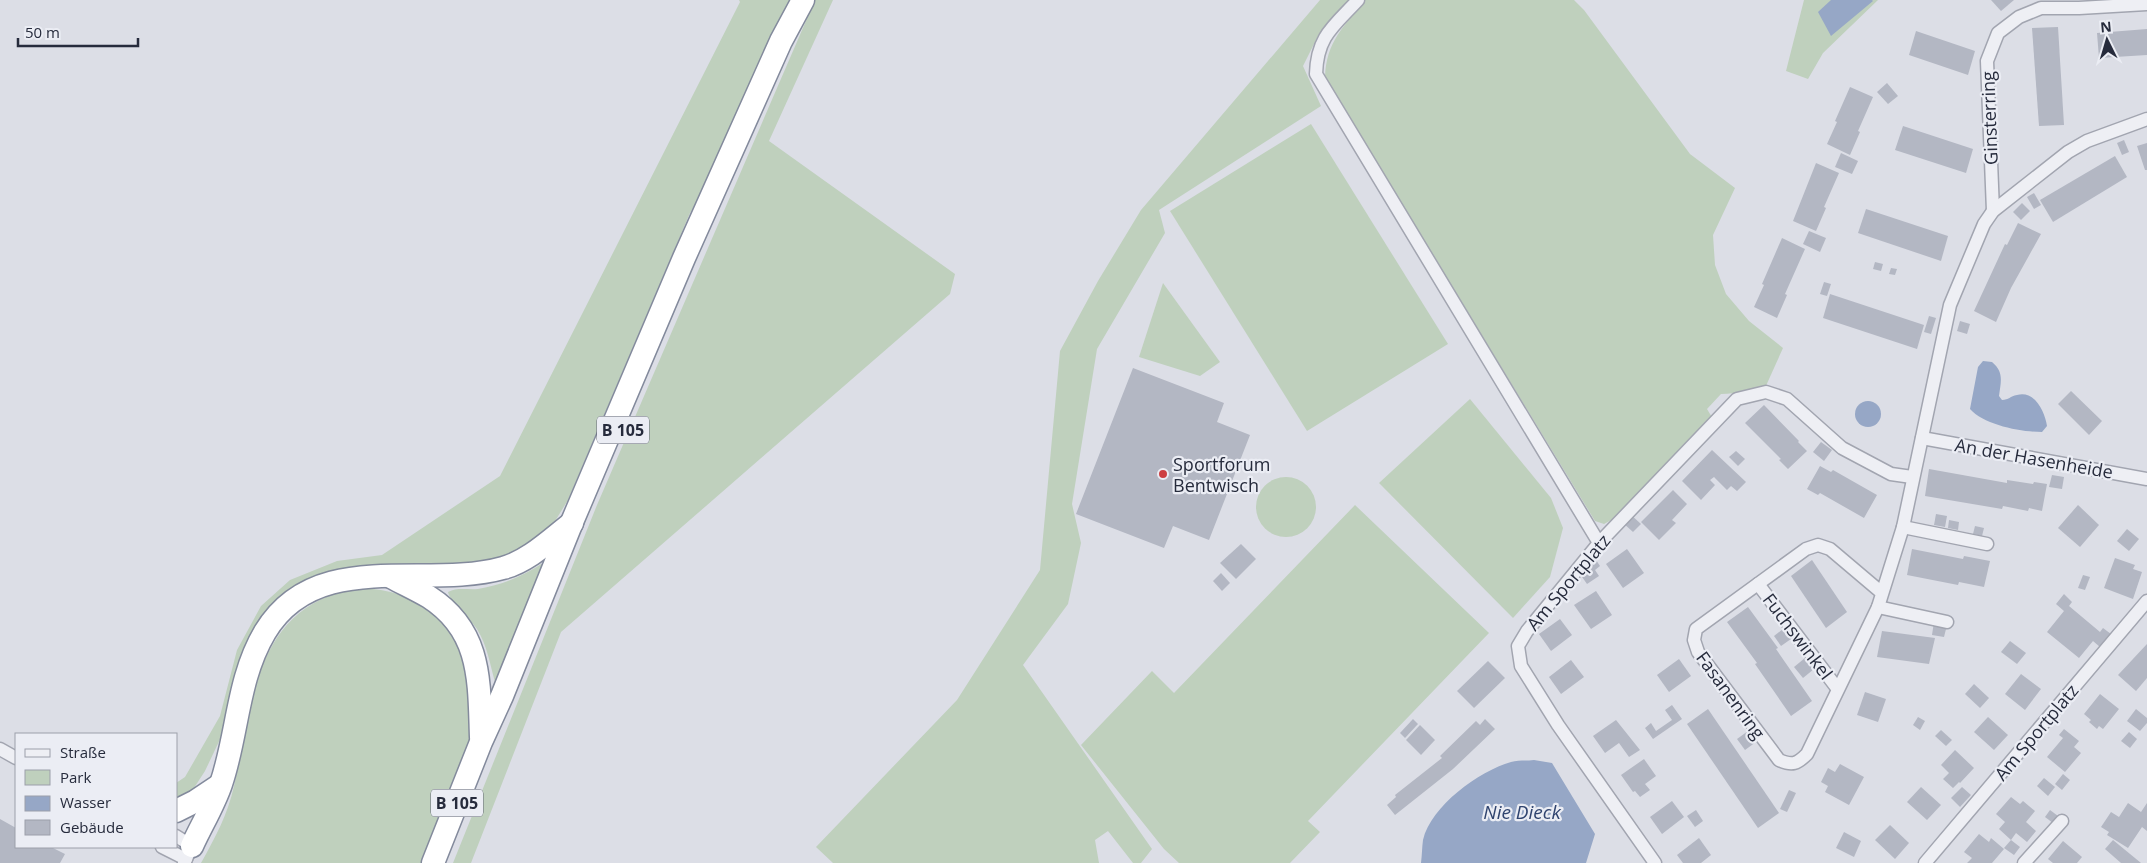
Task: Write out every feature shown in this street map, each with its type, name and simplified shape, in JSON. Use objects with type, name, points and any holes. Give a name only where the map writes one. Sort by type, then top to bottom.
[{"type":"highway","name":"B 105","points":[[433,863],[572,522],[684,258],[778,49],[804,0]]},
{"type":"highway","name":"B 105","points":[[448,863],[592,503],[699,250],[790,42],[804,0]]},
{"type":"highway","points":[[185,851],[221,784],[246,674],[263,637],[280,614],[296,600],[318,587],[340,580],[390,576],[470,575],[504,568],[529,556],[572,522]]},
{"type":"highway","points":[[390,576],[428,596],[452,616],[462,630],[476,663],[480,682],[481,742]]},
{"type":"highway","points":[[178,810],[196,801],[221,784]]},
{"type":"street","points":[[1358,0],[1323,39],[1317,55],[1316,74],[1598,543]]},
{"type":"street","name":"Ginsterring","points":[[1993,211],[1987,61],[1998,33],[2019,16],[2041,8],[2147,4]]},
{"type":"street","points":[[1922,438],[1950,305],[1984,224],[1993,211],[2068,152],[2087,141],[2147,119]]},
{"type":"street","name":"Am Sportplatz","points":[[1655,863],[1558,725],[1521,666],[1518,646],[1527,631],[1598,543],[1737,399],[1766,392],[1788,399],[1842,448],[1891,474],[1912,477]]},
{"type":"street","name":"Fasanenring","points":[[1882,592],[1830,549],[1818,545],[1806,549],[1696,629],[1694,640],[1698,652],[1779,760],[1789,765],[1798,763],[1807,754],[1878,606],[1903,527],[1912,477],[1922,438]]},
{"type":"street","name":"An der Hasenheide","points":[[1922,438],[2147,479]]},
{"type":"street","points":[[1903,527],[1987,544]]},
{"type":"street","name":"Fuchswinkel","points":[[1758,584],[1837,688]]},
{"type":"street","name":"Am Sportplatz","points":[[1925,863],[2147,601]]},
{"type":"street","points":[[1878,606],[1947,622]]},
{"type":"street","points":[[0,749],[15,757]]},
{"type":"street","points":[[2024,863],[2062,821]]},
{"type":"street","points":[[168,848],[185,851]]},
{"type":"green space","points":[[739,0],[794,0],[716,173],[690,213],[568,500],[552,526],[535,543],[487,566],[421,567],[379,565],[351,567],[319,576],[290,592],[205,771],[192,791],[178,802],[178,782],[185,777],[220,716],[237,650],[261,606],[290,580],[337,561],[382,555],[500,476],[740,2]]},
{"type":"green space","points":[[815,0],[833,0],[769,141],[955,274],[950,294],[561,632],[471,863],[453,863],[597,505]]},
{"type":"green space","points":[[1320,0],[1349,0],[1319,34],[1303,66],[1321,106],[1159,210],[1165,233],[1097,349],[1072,504],[1081,543],[1068,604],[1023,665],[1152,849],[1141,863],[1133,863],[1108,831],[1095,840],[1099,863],[833,863],[816,847],[957,700],[1040,570],[1060,351],[1098,281],[1141,210]]},
{"type":"green space","points":[[1365,0],[1574,0],[1584,10],[1690,154],[1735,188],[1713,235],[1715,265],[1726,294],[1749,321],[1783,348],[1765,388],[1721,394],[1707,409],[1713,419],[1615,518],[1604,524],[1595,521],[1325,78],[1326,65],[1333,44],[1343,27]]},
{"type":"green space","points":[[1804,0],[1878,0],[1823,53],[1808,79],[1786,71]]},
{"type":"green space","points":[[1311,124],[1448,344],[1307,431],[1170,211]]},
{"type":"green space","points":[[1163,283],[1220,362],[1200,376],[1139,357]]},
{"type":"green space","points":[[1470,399],[1551,498],[1563,528],[1550,577],[1513,618],[1379,483]]},
{"type":"green space","points":[[1280,477],[1292,477],[1308,485],[1314,495],[1316,507],[1314,519],[1308,529],[1292,537],[1280,537],[1264,529],[1256,513],[1256,501],[1264,485]]},
{"type":"green space","points":[[1355,505],[1489,633],[1308,821],[1320,832],[1290,863],[1179,863],[1164,849],[1081,745],[1152,671],[1174,693]]},
{"type":"green space","points":[[543,563],[495,682],[488,655],[477,629],[452,600],[448,592],[496,585],[520,576]]},
{"type":"green space","points":[[368,588],[403,595],[423,604],[437,614],[458,641],[470,673],[474,707],[472,731],[422,863],[201,863],[225,816],[234,786],[252,700],[260,672],[272,646],[288,624],[310,606],[338,593]]},
{"type":"water","points":[[1831,0],[1873,1],[1831,36],[1818,12]]},
{"type":"water","points":[[1983,361],[1992,362],[2000,373],[1999,396],[2002,400],[2023,394],[2038,403],[2047,426],[2042,432],[2024,431],[1993,423],[1976,415],[1970,409],[1978,367]]},
{"type":"water","points":[[1868,401],[1877,405],[1881,414],[1877,423],[1868,427],[1859,423],[1855,414],[1859,405]]},
{"type":"water","name":"Nie Dieck","points":[[1534,760],[1552,763],[1595,834],[1586,863],[1421,863],[1423,840],[1428,827],[1446,803],[1458,792],[1485,773],[1498,767],[1514,761]]},
{"type":"building","points":[[1991,0],[2014,0],[2001,11]]},
{"type":"building","points":[[2058,27],[2064,125],[2039,126],[2032,28]]},
{"type":"building","points":[[2147,29],[2147,55],[2099,58],[2097,33]]},
{"type":"building","points":[[1916,31],[1975,51],[1968,75],[1909,55]]},
{"type":"building","points":[[1887,83],[1898,96],[1888,104],[1877,92]]},
{"type":"building","points":[[1850,87],[1873,97],[1850,155],[1827,144]]},
{"type":"building","points":[[1903,126],[1973,149],[1966,173],[1895,150]]},
{"type":"building","points":[[2124,140],[2129,152],[2122,155],[2117,143]]},
{"type":"building","points":[[2147,143],[2147,170],[2145,170],[2137,146]]},
{"type":"building","points":[[1841,153],[1858,161],[1852,174],[1835,167]]},
{"type":"building","points":[[2115,156],[2127,177],[2053,222],[2040,200]]},
{"type":"building","points":[[1816,163],[1839,173],[1816,231],[1793,221]]},
{"type":"building","points":[[2034,193],[2041,205],[2034,209],[2027,197]]},
{"type":"building","points":[[2022,203],[2030,211],[2021,220],[2013,212]]},
{"type":"building","points":[[1866,209],[1948,236],[1941,261],[1858,233]]},
{"type":"building","points":[[2018,223],[2041,234],[2011,288],[1996,322],[1974,311],[2005,244],[2007,245]]},
{"type":"building","points":[[1809,231],[1826,238],[1820,252],[1803,244]]},
{"type":"building","points":[[1782,238],[1805,249],[1785,294],[1787,295],[1777,318],[1754,307]]},
{"type":"building","points":[[1875,262],[1883,264],[1881,271],[1873,269]]},
{"type":"building","points":[[1891,268],[1897,269],[1895,275],[1889,274]]},
{"type":"building","points":[[1824,282],[1831,284],[1827,296],[1820,294]]},
{"type":"building","points":[[1830,294],[1924,325],[1917,349],[1823,318]]},
{"type":"building","points":[[1929,316],[1936,318],[1931,334],[1924,332]]},
{"type":"building","points":[[1960,321],[1970,324],[1967,334],[1957,331]]},
{"type":"building","name":"Sportforum Bentwisch","points":[[1133,368],[1224,403],[1217,422],[1250,435],[1209,540],[1173,526],[1164,548],[1076,514]]},
{"type":"building","points":[[2071,391],[2102,421],[2089,435],[2058,404]]},
{"type":"building","points":[[1764,405],[1807,451],[1788,469],[1779,460],[1781,459],[1745,423]]},
{"type":"building","points":[[1821,442],[1832,450],[1824,461],[1813,452]]},
{"type":"building","points":[[1712,450],[1746,482],[1737,491],[1731,486],[1727,490],[1714,477],[1710,480],[1715,485],[1701,500],[1682,481]]},
{"type":"building","points":[[1736,451],[1745,459],[1738,466],[1729,457]]},
{"type":"building","points":[[1820,466],[1831,472],[1833,470],[1877,495],[1864,518],[1820,493],[1818,495],[1807,489]]},
{"type":"building","points":[[1929,469],[2007,483],[2007,480],[2047,484],[2042,511],[2029,508],[2028,511],[2003,506],[2002,509],[1925,496]]},
{"type":"building","points":[[2052,475],[2064,477],[2062,489],[2049,487]]},
{"type":"building","points":[[1673,490],[1687,504],[1672,520],[1676,523],[1659,540],[1641,522]]},
{"type":"building","points":[[2078,505],[2099,525],[2080,547],[2058,528]]},
{"type":"building","points":[[1630,514],[1641,524],[1633,532],[1622,522]]},
{"type":"building","points":[[1936,514],[1947,516],[1945,527],[1934,525]]},
{"type":"building","points":[[1949,520],[1959,522],[1958,530],[1948,528]]},
{"type":"building","points":[[1975,526],[1984,528],[1982,536],[1973,534]]},
{"type":"building","points":[[2127,529],[2139,539],[2129,551],[2117,541]]},
{"type":"building","points":[[1241,544],[1256,559],[1236,579],[1220,563]]},
{"type":"building","points":[[1627,549],[1644,573],[1623,588],[1606,564]]},
{"type":"building","points":[[1912,549],[1963,559],[1964,556],[1990,561],[1984,587],[1959,582],[1958,585],[1907,575]]},
{"type":"building","points":[[2115,558],[2135,565],[2133,569],[2142,572],[2133,599],[2104,588]]},
{"type":"building","points":[[1596,560],[1600,566],[1595,570],[1599,576],[1587,584],[1580,574]]},
{"type":"building","points":[[1812,560],[1847,612],[1826,628],[1791,576]]},
{"type":"building","points":[[1221,573],[1230,583],[1222,591],[1213,581]]},
{"type":"building","points":[[2083,575],[2090,577],[2085,590],[2078,588]]},
{"type":"building","points":[[1596,591],[1612,615],[1591,629],[1574,605]]},
{"type":"building","points":[[2064,594],[2072,602],[2069,606],[2100,632],[2103,628],[2111,634],[2100,647],[2093,641],[2079,658],[2047,632],[2064,611],[2056,604]]},
{"type":"building","points":[[1748,607],[1778,648],[1776,649],[1812,701],[1791,716],[1755,664],[1757,663],[1727,622]]},
{"type":"building","points":[[1560,619],[1572,635],[1551,651],[1539,634]]},
{"type":"building","points":[[1934,622],[1947,625],[1944,637],[1932,635]]},
{"type":"building","points":[[1783,629],[1791,639],[1781,646],[1774,636]]},
{"type":"building","points":[[1882,631],[1935,638],[1929,664],[1877,657]]},
{"type":"building","points":[[2010,641],[2026,653],[2017,664],[2001,652]]},
{"type":"building","points":[[2147,644],[2147,678],[2136,691],[2118,675]]},
{"type":"building","points":[[1805,658],[1814,669],[1803,678],[1794,667]]},
{"type":"building","points":[[1679,659],[1691,676],[1669,692],[1657,675]]},
{"type":"building","points":[[1571,660],[1584,677],[1561,694],[1549,677]]},
{"type":"building","points":[[1488,661],[1505,678],[1474,708],[1457,691]]},
{"type":"building","points":[[2021,674],[2041,689],[2025,710],[2005,694]]},
{"type":"building","points":[[1974,684],[1989,698],[1980,708],[1965,694]]},
{"type":"building","points":[[1865,692],[1886,699],[1878,722],[1857,715]]},
{"type":"building","points":[[2100,694],[2119,709],[2103,729],[2099,726],[2097,729],[2084,714]]},
{"type":"building","points":[[1672,705],[1682,719],[1653,739],[1645,728],[1651,723],[1656,731],[1672,720],[1665,710]]},
{"type":"building","points":[[1708,709],[1779,813],[1758,828],[1687,724]]},
{"type":"building","points":[[2136,709],[2147,718],[2147,723],[2140,731],[2127,721]]},
{"type":"building","points":[[1918,717],[1925,721],[1920,730],[1913,725]]},
{"type":"building","points":[[1988,717],[2008,735],[1994,750],[1974,732]]},
{"type":"building","points":[[1413,719],[1418,724],[1405,738],[1400,733]]},
{"type":"building","points":[[1485,719],[1495,729],[1453,769],[1395,815],[1387,805],[1396,797],[1395,795],[1442,758],[1440,756],[1476,721],[1480,725]]},
{"type":"building","points":[[1616,720],[1640,750],[1629,757],[1619,743],[1605,753],[1593,736]]},
{"type":"building","points":[[1420,725],[1435,740],[1421,755],[1406,740]]},
{"type":"building","points":[[2064,729],[2079,741],[2074,747],[2081,753],[2065,772],[2047,757],[2063,738],[2059,735]]},
{"type":"building","points":[[1941,730],[1952,740],[1946,746],[1935,736]]},
{"type":"building","points":[[1748,731],[1756,742],[1745,750],[1737,739]]},
{"type":"building","points":[[2129,732],[2137,739],[2130,748],[2121,741]]},
{"type":"building","points":[[1955,750],[1974,768],[1953,788],[1943,779],[1949,773],[1941,765]]},
{"type":"building","points":[[1644,759],[1656,776],[1645,784],[1650,790],[1640,797],[1635,791],[1633,792],[1621,775]]},
{"type":"building","points":[[1840,764],[1864,777],[1849,805],[1825,792],[1828,786],[1821,782],[1828,768],[1835,772]]},
{"type":"building","points":[[2063,774],[2070,780],[2062,790],[2055,784]]},
{"type":"building","points":[[2044,778],[2055,787],[2048,796],[2037,786]]},
{"type":"building","points":[[1921,787],[1941,805],[1927,820],[1907,802]]},
{"type":"building","points":[[1962,787],[1971,795],[1960,807],[1951,798]]},
{"type":"building","points":[[1789,790],[1796,793],[1787,812],[1780,809]]},
{"type":"building","points":[[2011,797],[2020,804],[2023,801],[2035,811],[2026,822],[2036,831],[2027,842],[2016,833],[2011,840],[1999,829],[2005,822],[1996,814]]},
{"type":"building","points":[[1672,801],[1684,817],[1662,834],[1650,817]]},
{"type":"building","points":[[2128,803],[2141,812],[2147,803],[2147,831],[2142,827],[2128,848],[2107,835],[2109,832],[2101,827],[2111,812],[2119,817]]},
{"type":"building","points":[[1696,810],[1703,821],[1695,827],[1687,816]]},
{"type":"building","points":[[2050,810],[2058,816],[2053,823],[2045,817]]},
{"type":"building","points":[[0,819],[15,827],[15,848],[53,848],[65,854],[60,863],[0,863]]},
{"type":"building","points":[[1890,825],[1909,843],[1895,859],[1875,840]]},
{"type":"building","points":[[1844,832],[1861,841],[1854,857],[1836,848]]},
{"type":"building","points":[[1979,834],[1989,842],[1991,838],[2004,849],[1992,863],[1967,863],[1972,858],[1964,852]]},
{"type":"building","points":[[1699,838],[1711,855],[1701,863],[1683,863],[1677,855]]},
{"type":"building","points":[[2011,840],[2020,847],[2014,855],[2004,848]]},
{"type":"building","points":[[2113,840],[2141,863],[2121,863],[2105,849]]},
{"type":"building","points":[[2063,841],[2082,857],[2077,863],[2053,863],[2048,859]]},
{"type":"place","name":"Sportforum Bentwisch","points":[[1163,474]]}]
